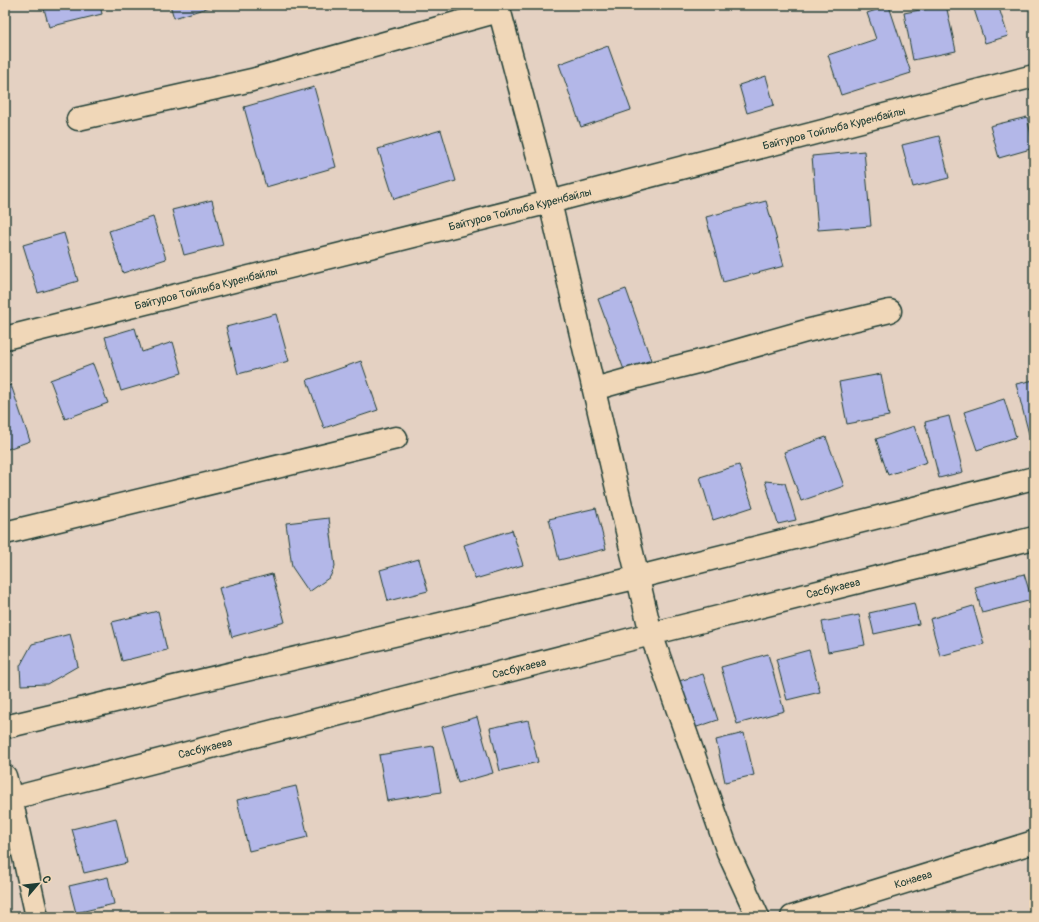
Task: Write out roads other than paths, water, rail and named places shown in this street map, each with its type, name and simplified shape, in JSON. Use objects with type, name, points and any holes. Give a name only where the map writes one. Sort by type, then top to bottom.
[{"type":"street","points":[[78,120],[252,80],[498,8],[550,202],[652,634],[728,852],[758,917]]},
{"type":"street","name":"Байтуров Тойлыба Куренбайлы","points":[[5,338],[550,202],[1034,76]]},
{"type":"street","points":[[594,389],[705,360],[806,331],[890,311]]},
{"type":"street","points":[[5,533],[396,438]]},
{"type":"street","points":[[5,727],[639,577],[1034,478]]},
{"type":"street","name":"Сасбукаева","points":[[8,799],[1034,538]]},
{"type":"street","points":[[5,776],[8,799],[37,917]]},
{"type":"street","name":"Конаева","points":[[792,917],[1034,842]]}]
